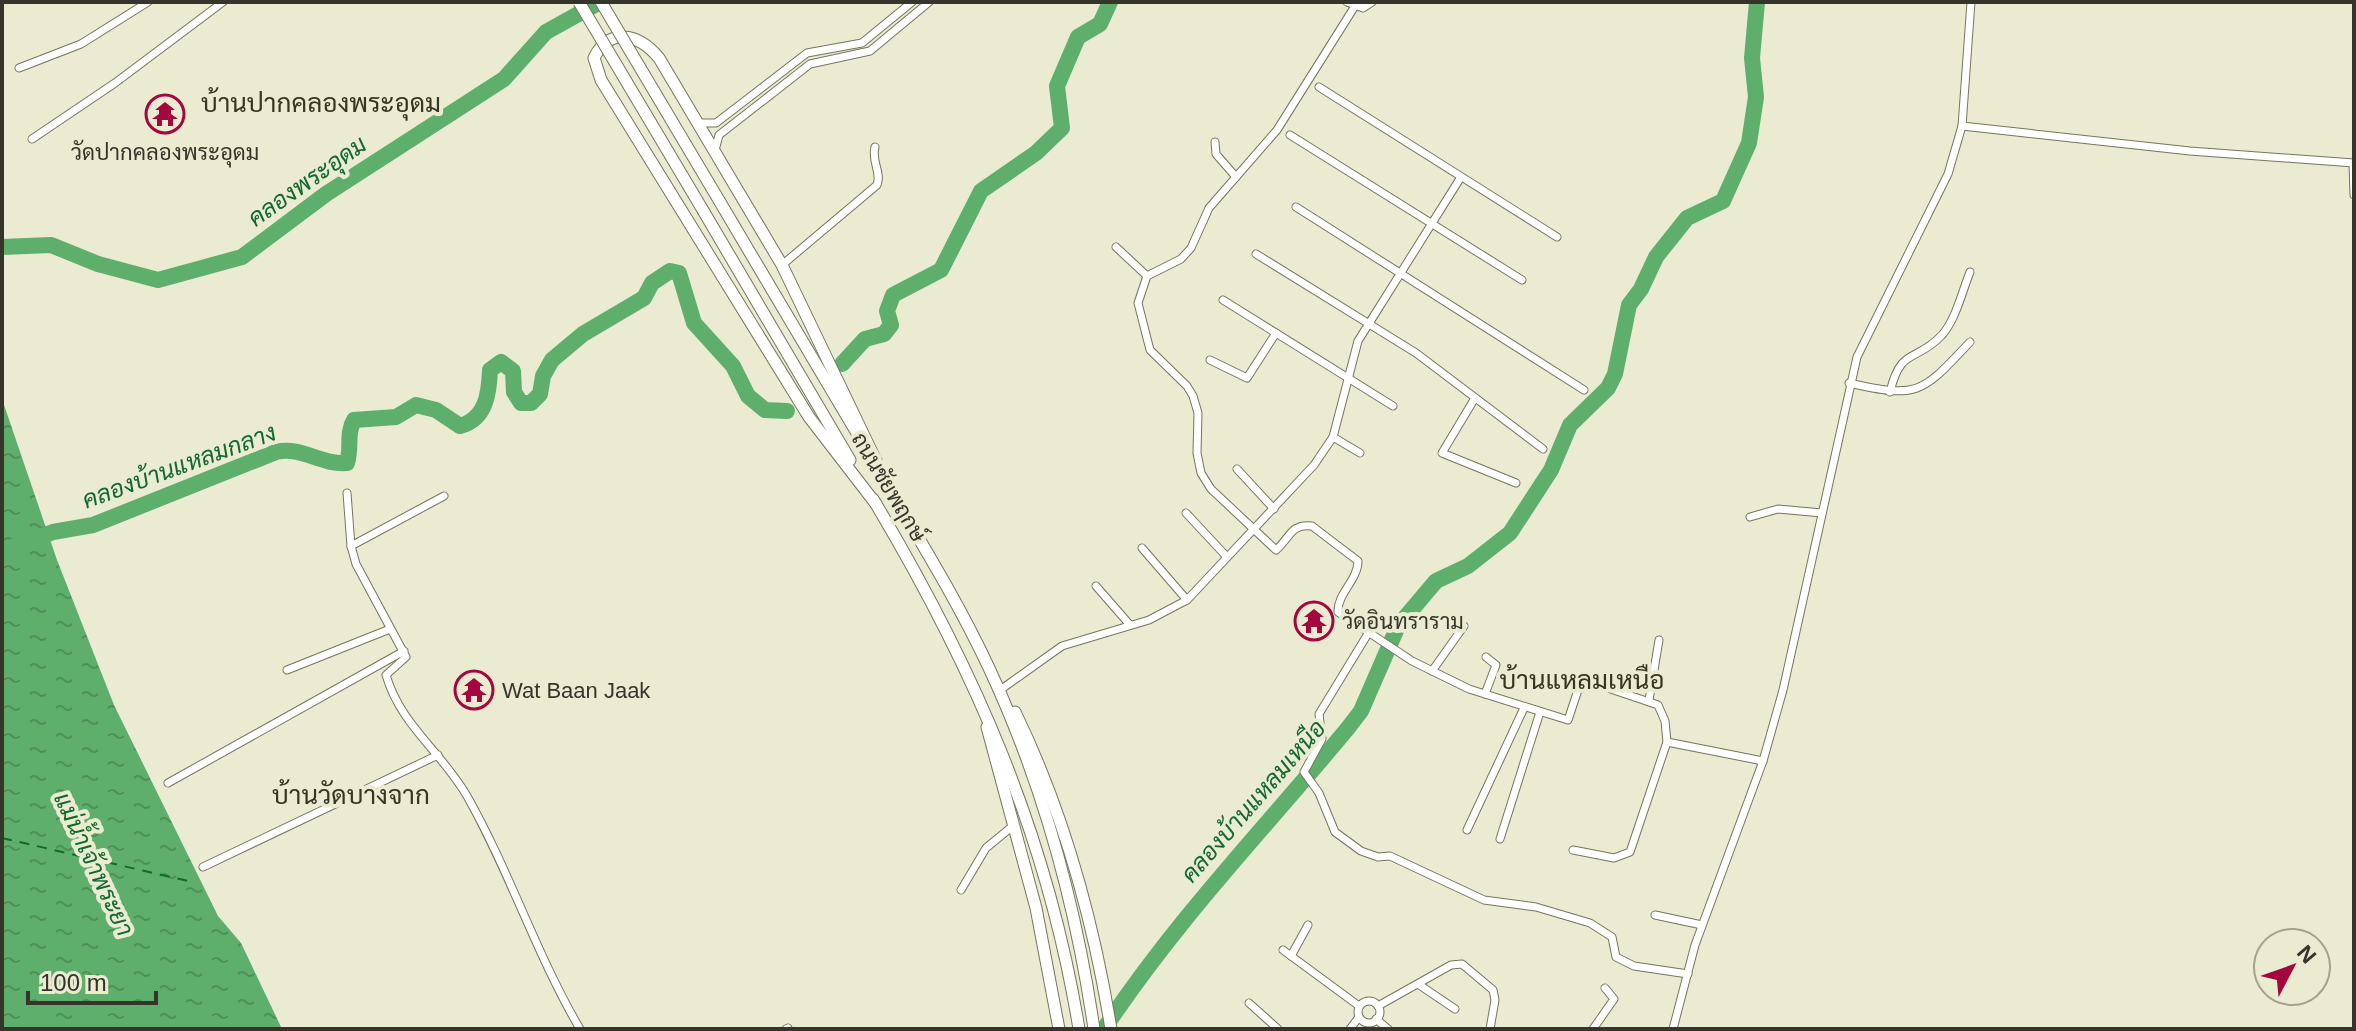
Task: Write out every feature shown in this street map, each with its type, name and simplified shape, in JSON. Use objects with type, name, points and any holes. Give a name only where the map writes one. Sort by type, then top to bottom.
[{"type":"main road","name":"ถนนชัยพฤกษ์","points":[[579,2],[946,625],[981,699],[1033,830],[1067,964],[1079,1029]]},
{"type":"main road","name":"ถนนชัยพฤกษ์","points":[[601,2],[952,596],[990,670],[1045,813],[1085,975],[1094,1029]]},
{"type":"main road","points":[[876,504],[809,417],[691,230],[595,68],[594,58],[600,46],[620,36],[647,46],[659,58],[782,265],[892,494]]},
{"type":"main road","name":"ถนนชัยพฤกษ์","points":[[990,670],[1003,688],[1054,797],[1090,919],[1111,1029]]},
{"type":"main road","points":[[981,699],[1036,908],[1059,1029]]},
{"type":"street","points":[[19,68],[81,44],[148,2]]},
{"type":"street","points":[[32,139],[115,83],[223,2]]},
{"type":"street","points":[[697,122],[716,123],[807,53],[862,43],[912,2]]},
{"type":"street","points":[[715,152],[719,135],[810,64],[870,51],[929,2]]},
{"type":"street","points":[[1347,2],[1363,8],[1372,2]]},
{"type":"street","points":[[1673,1029],[1702,925],[1763,761],[1783,690],[1849,383],[1875,318],[1948,174],[1962,126],[1971,2]]},
{"type":"street","points":[[1355,6],[1277,130],[1209,208],[1186,254],[1147,276],[1138,303],[1150,350],[1193,396],[1198,413],[1197,453],[1201,473],[1211,489],[1276,550],[1294,528],[1312,526],[1358,561],[1356,574],[1337,609],[1345,619],[1432,671],[1524,708],[1568,720],[1578,690],[1586,684],[1649,700],[1662,711],[1667,742],[1630,852],[1614,858],[1573,850]]},
{"type":"street","points":[[774,79],[781,87]]},
{"type":"street","points":[[1319,87],[1557,237]]},
{"type":"street","points":[[1962,126],[2190,151],[2354,163],[2354,195]]},
{"type":"street","points":[[1290,135],[1522,280]]},
{"type":"street","points":[[1215,142],[1216,154],[1236,177]]},
{"type":"street","points":[[782,265],[877,185],[880,180],[872,157],[875,147]]},
{"type":"street","points":[[1003,688],[1062,646],[1130,625],[1187,600],[1274,509],[1333,437],[1350,364],[1368,322],[1461,177]]},
{"type":"street","points":[[1296,207],[1584,390]]},
{"type":"street","points":[[1116,247],[1147,276]]},
{"type":"street","points":[[1256,254],[1416,353],[1543,449]]},
{"type":"street","points":[[1890,392],[1895,372],[1904,359],[1930,345],[1944,333],[1970,272]]},
{"type":"street","points":[[1223,300],[1393,406]]},
{"type":"street","points":[[1210,360],[1247,378],[1276,333]]},
{"type":"street","points":[[1849,383],[1901,394],[1931,380],[1970,342]]},
{"type":"street","points":[[1475,398],[1442,453],[1516,483]]},
{"type":"street","points":[[1333,437],[1360,453]]},
{"type":"street","points":[[1237,469],[1274,509]]},
{"type":"street","points":[[347,493],[351,546],[406,657],[386,675],[393,700],[438,755],[472,805],[547,969],[580,1029]]},
{"type":"street","points":[[351,546],[444,496]]},
{"type":"street","points":[[1750,517],[1778,509],[1822,513]]},
{"type":"street","points":[[1186,513],[1227,557]]},
{"type":"street","points":[[1142,548],[1187,600]]},
{"type":"street","points":[[1096,586],[1130,625]]},
{"type":"street","points":[[1432,671],[1464,626]]},
{"type":"street","points":[[287,670],[390,629]]},
{"type":"street","points":[[1369,632],[1319,714],[1322,739],[1307,777],[1333,830],[1361,851],[1378,857],[1390,856],[1484,900],[1536,907],[1590,923],[1612,937],[1618,959],[1634,966],[1688,974]]},
{"type":"street","points":[[1649,700],[1659,640]]},
{"type":"street","points":[[168,783],[404,651]]},
{"type":"street","points":[[1485,694],[1496,665],[1486,657]]},
{"type":"street","points":[[1467,830],[1524,708]]},
{"type":"street","points":[[1500,839],[1540,712]]},
{"type":"street","points":[[1667,742],[1763,761]]},
{"type":"street","points":[[203,867],[438,755]]},
{"type":"street","points":[[961,890],[986,848],[1014,824]]},
{"type":"street","points":[[1655,915],[1702,925]]},
{"type":"street","points":[[1291,956],[1308,925]]},
{"type":"street","points":[[1283,950],[1359,1006]]},
{"type":"street","points":[[1378,1006],[1451,965],[1462,964],[1493,990],[1495,1000],[1489,1029]]},
{"type":"street","points":[[1418,984],[1455,1009]]},
{"type":"street","points":[[1593,1029],[1614,999],[1605,988]]},
{"type":"street","points":[[1359,1006],[1369,1001],[1378,1006]]},
{"type":"street","points":[[1249,1003],[1278,1029]]},
{"type":"street","points":[[1350,1029],[1359,1017],[1359,1006]]},
{"type":"street","points":[[1376,1019],[1378,1006]]},
{"type":"street","points":[[1359,1017],[1365,1022],[1376,1019]]},
{"type":"street","points":[[1376,1019],[1388,1029]]},
{"type":"water","name":"แม่น้ำเจ้าพระยา","points":[[2,399],[57,560],[114,705],[218,916],[241,943],[282,1029],[2,1029]]},
{"type":"waterway","name":"คลองพระอุดม","points":[[2,247],[51,245],[98,264],[158,280],[242,257],[326,194],[504,79],[546,32],[600,2]]},
{"type":"waterway","name":"คลองบ้านแหลมกลาง","points":[[842,364],[865,339],[884,334],[891,325],[887,311],[893,295],[941,270],[981,191],[1036,153],[1062,128],[1057,86],[1078,37],[1100,24],[1110,2]]},
{"type":"waterway","name":"คลองบ้านแหลมเหนือ","points":[[1104,1029],[1191,912],[1361,711],[1398,626],[1436,581],[1468,566],[1510,533],[1551,470],[1570,425],[1608,388],[1615,374],[1629,305],[1641,289],[1656,257],[1687,218],[1723,201],[1749,143],[1756,97],[1752,58],[1757,2]]},
{"type":"waterway","name":"คลองบ้านแหลมกลาง","points":[[2,551],[53,532],[93,525],[276,452],[294,451],[347,463],[354,420],[396,417],[416,405],[436,410],[460,426],[469,423],[481,412],[489,388],[490,370],[501,362],[513,371],[514,392],[521,403],[531,403],[540,394],[543,376],[552,360],[583,334],[644,298],[652,283],[670,271],[679,273],[694,323],[733,366],[748,396],[765,410],[787,411]]},
{"type":"ferry route","points":[[2,838],[188,881]]},
{"type":"place","name":"วัดปากคลองพระอุดม","points":[[165,114]]},
{"type":"place","name":"วัดอินทราราม","points":[[1314,621]]},
{"type":"place","name":"Wat Baan Jaak","points":[[474,690]]},
{"type":"district","name":"บ้านปากคลองพระอุดม","points":[[321,103]]},
{"type":"district","name":"บ้านแหลมเหนือ","points":[[1582,680]]},
{"type":"district","name":"บ้านวัดบางจาก","points":[[351,795]]}]
